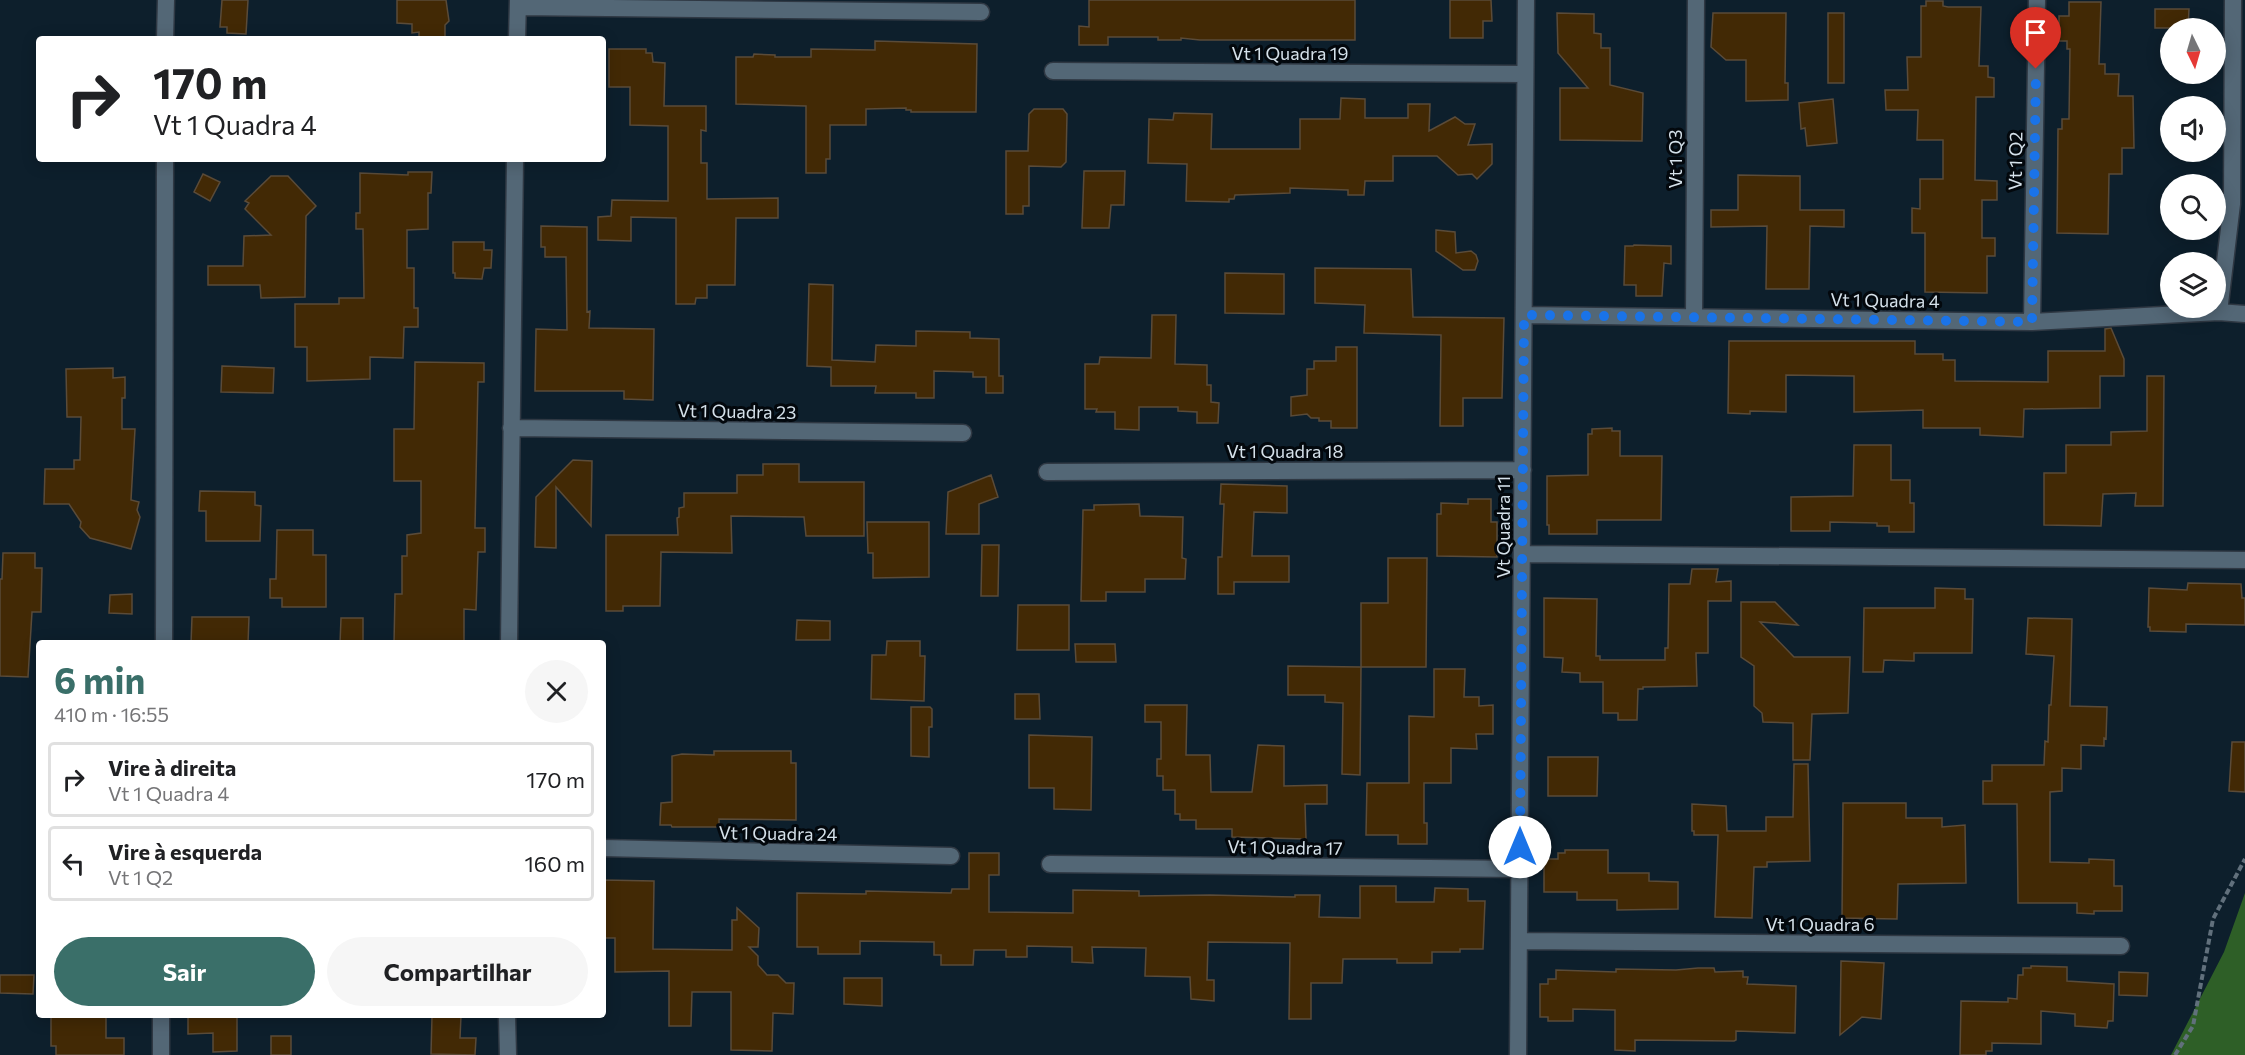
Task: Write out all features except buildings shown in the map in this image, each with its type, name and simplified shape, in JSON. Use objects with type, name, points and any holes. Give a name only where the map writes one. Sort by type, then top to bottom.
[{"type":"street","points":[[165,36],[166,0]]},
{"type":"street","name":"Vt Quadra 11","points":[[1518,1055],[1526,0]]},
{"type":"street","name":"Vt 1 Q3","points":[[1694,317],[1696,0]]},
{"type":"street","name":"Vt 1 Q2","points":[[2032,322],[2037,0]]},
{"type":"street","points":[[2226,254],[2232,204],[2233,0]]},
{"type":"street","points":[[517,36],[518,3],[981,12]]},
{"type":"street","name":"Vt 1 Quadra 19","points":[[1053,71],[1525,74]]},
{"type":"street","points":[[164,640],[165,162]]},
{"type":"street","points":[[508,640],[515,162]]},
{"type":"street","name":"Vt 1 Quadra 4","points":[[2226,313],[2245,314]]},
{"type":"street","name":"Vt 1 Quadra 4","points":[[1524,315],[2032,322],[2160,315]]},
{"type":"street","name":"Vt 1 Quadra 23","points":[[511,428],[963,433]]},
{"type":"street","name":"Vt 1 Quadra 18","points":[[1047,472],[1523,470]]},
{"type":"street","points":[[1522,554],[2245,560]]},
{"type":"street","name":"Vt 1 Quadra 24","points":[[606,848],[951,856]]},
{"type":"street","name":"Vt 1 Quadra 17","points":[[1050,864],[1520,869]]},
{"type":"street","name":"Vt 1 Quadra 6","points":[[1519,941],[2121,946]]},
{"type":"street","points":[[161,1018],[161,1055]]},
{"type":"street","points":[[507,1018],[508,1055]]},
{"type":"path","points":[[2175,1055],[2193,1026],[2213,918],[2245,859]]},
{"type":"green space","points":[[2245,893],[2245,1055],[2171,1055],[2224,952]]},
{"type":"route","points":[[1520,847],[1524,315],[2032,322],[2036,69]]}]
